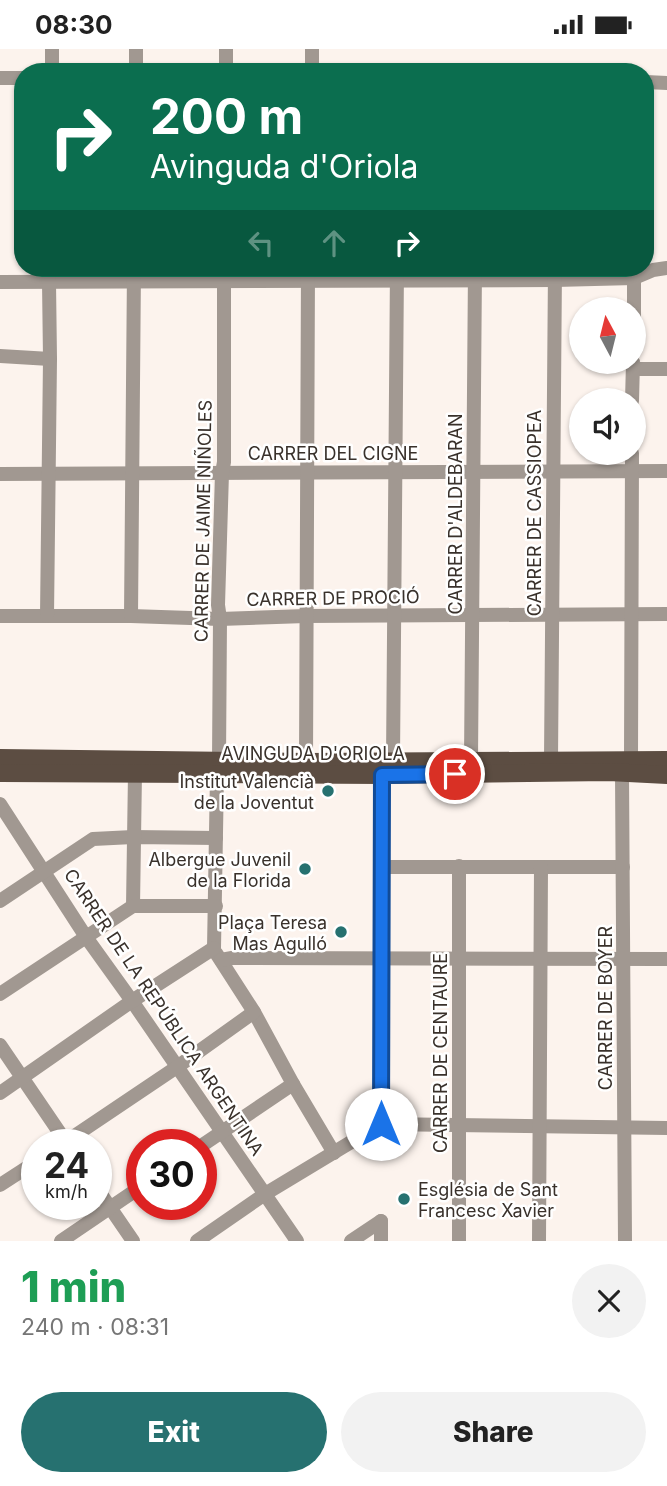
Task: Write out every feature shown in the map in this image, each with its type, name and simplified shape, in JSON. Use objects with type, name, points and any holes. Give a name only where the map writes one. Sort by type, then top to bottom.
[{"type":"main road","name":"AVINGUDA D'ORIOLA","points":[[0,758],[382,775],[595,772],[667,760]]},
{"type":"main road","name":"AVINGUDA D'ORIOLA","points":[[0,773],[135,773],[306,762],[551,759],[627,767],[667,775]]},
{"type":"street","points":[[0,282],[35,277]]},
{"type":"street","points":[[47,616],[49,277]]},
{"type":"street","points":[[131,616],[134,277]]},
{"type":"street","name":"CARRER DE JAIME NIÑOLES","points":[[217,954],[216,838],[224,462],[224,277]]},
{"type":"street","points":[[306,762],[308,277]]},
{"type":"street","points":[[393,761],[397,277]]},
{"type":"street","name":"CARRER D'ALDEBARAN","points":[[471,760],[475,277]]},
{"type":"street","name":"CARRER DE CASSIOPEA","points":[[551,759],[555,277]]},
{"type":"street","points":[[634,277],[634,297]]},
{"type":"street","points":[[0,356],[50,359]]},
{"type":"street","points":[[646,367],[667,369]]},
{"type":"street","name":"CARRER DE BOYER","points":[[625,1241],[623,867],[631,614],[632,465]]},
{"type":"street","name":"CARRER DEL CIGNE","points":[[0,474],[667,471]]},
{"type":"street","name":"CARRER DE PROCIÓ","points":[[0,616],[220,619],[473,614],[667,614]]},
{"type":"street","points":[[132,906],[135,773]]},
{"type":"street","points":[[381,1124],[382,775]]},
{"type":"street","name":"CARRER DE LA REPÚBLICA ARGENTINA","points":[[0,804],[86,937],[297,1241]]},
{"type":"street","points":[[0,901],[93,839],[216,838]]},
{"type":"street","name":"CARRER DE CENTAURE","points":[[459,866],[459,1241]]},
{"type":"street","points":[[381,867],[623,867]]},
{"type":"street","points":[[539,1241],[541,867]]},
{"type":"street","points":[[0,994],[132,906],[216,906]]},
{"type":"street","points":[[217,954],[254,1012],[334,1153]]},
{"type":"street","points":[[0,1093],[132,1001],[217,954],[232,958],[667,959]]},
{"type":"street","points":[[86,1129],[254,1012]]},
{"type":"street","points":[[0,1045],[56,1129]]},
{"type":"street","points":[[217,1136],[293,1084]]},
{"type":"street","points":[[197,1241],[265,1194],[381,1124],[667,1128]]},
{"type":"street","points":[[0,1185],[21,1171]]},
{"type":"street","points":[[112,1210],[133,1241]]},
{"type":"street","points":[[61,1241],[91,1220]]},
{"type":"street","points":[[351,1241],[381,1221],[381,1241]]},
{"type":"place","name":"Institut Valencià de la Joventut","points":[[328,791]]},
{"type":"place","name":"Albergue Juvenil de la Florida","points":[[305,869]]},
{"type":"place","name":"Plaça Teresa Mas Agulló","points":[[341,932]]},
{"type":"place","name":"Església de Sant Francesc Xavier","points":[[404,1199]]},
{"type":"route","points":[[381,1124],[382,775],[455,774]]}]
